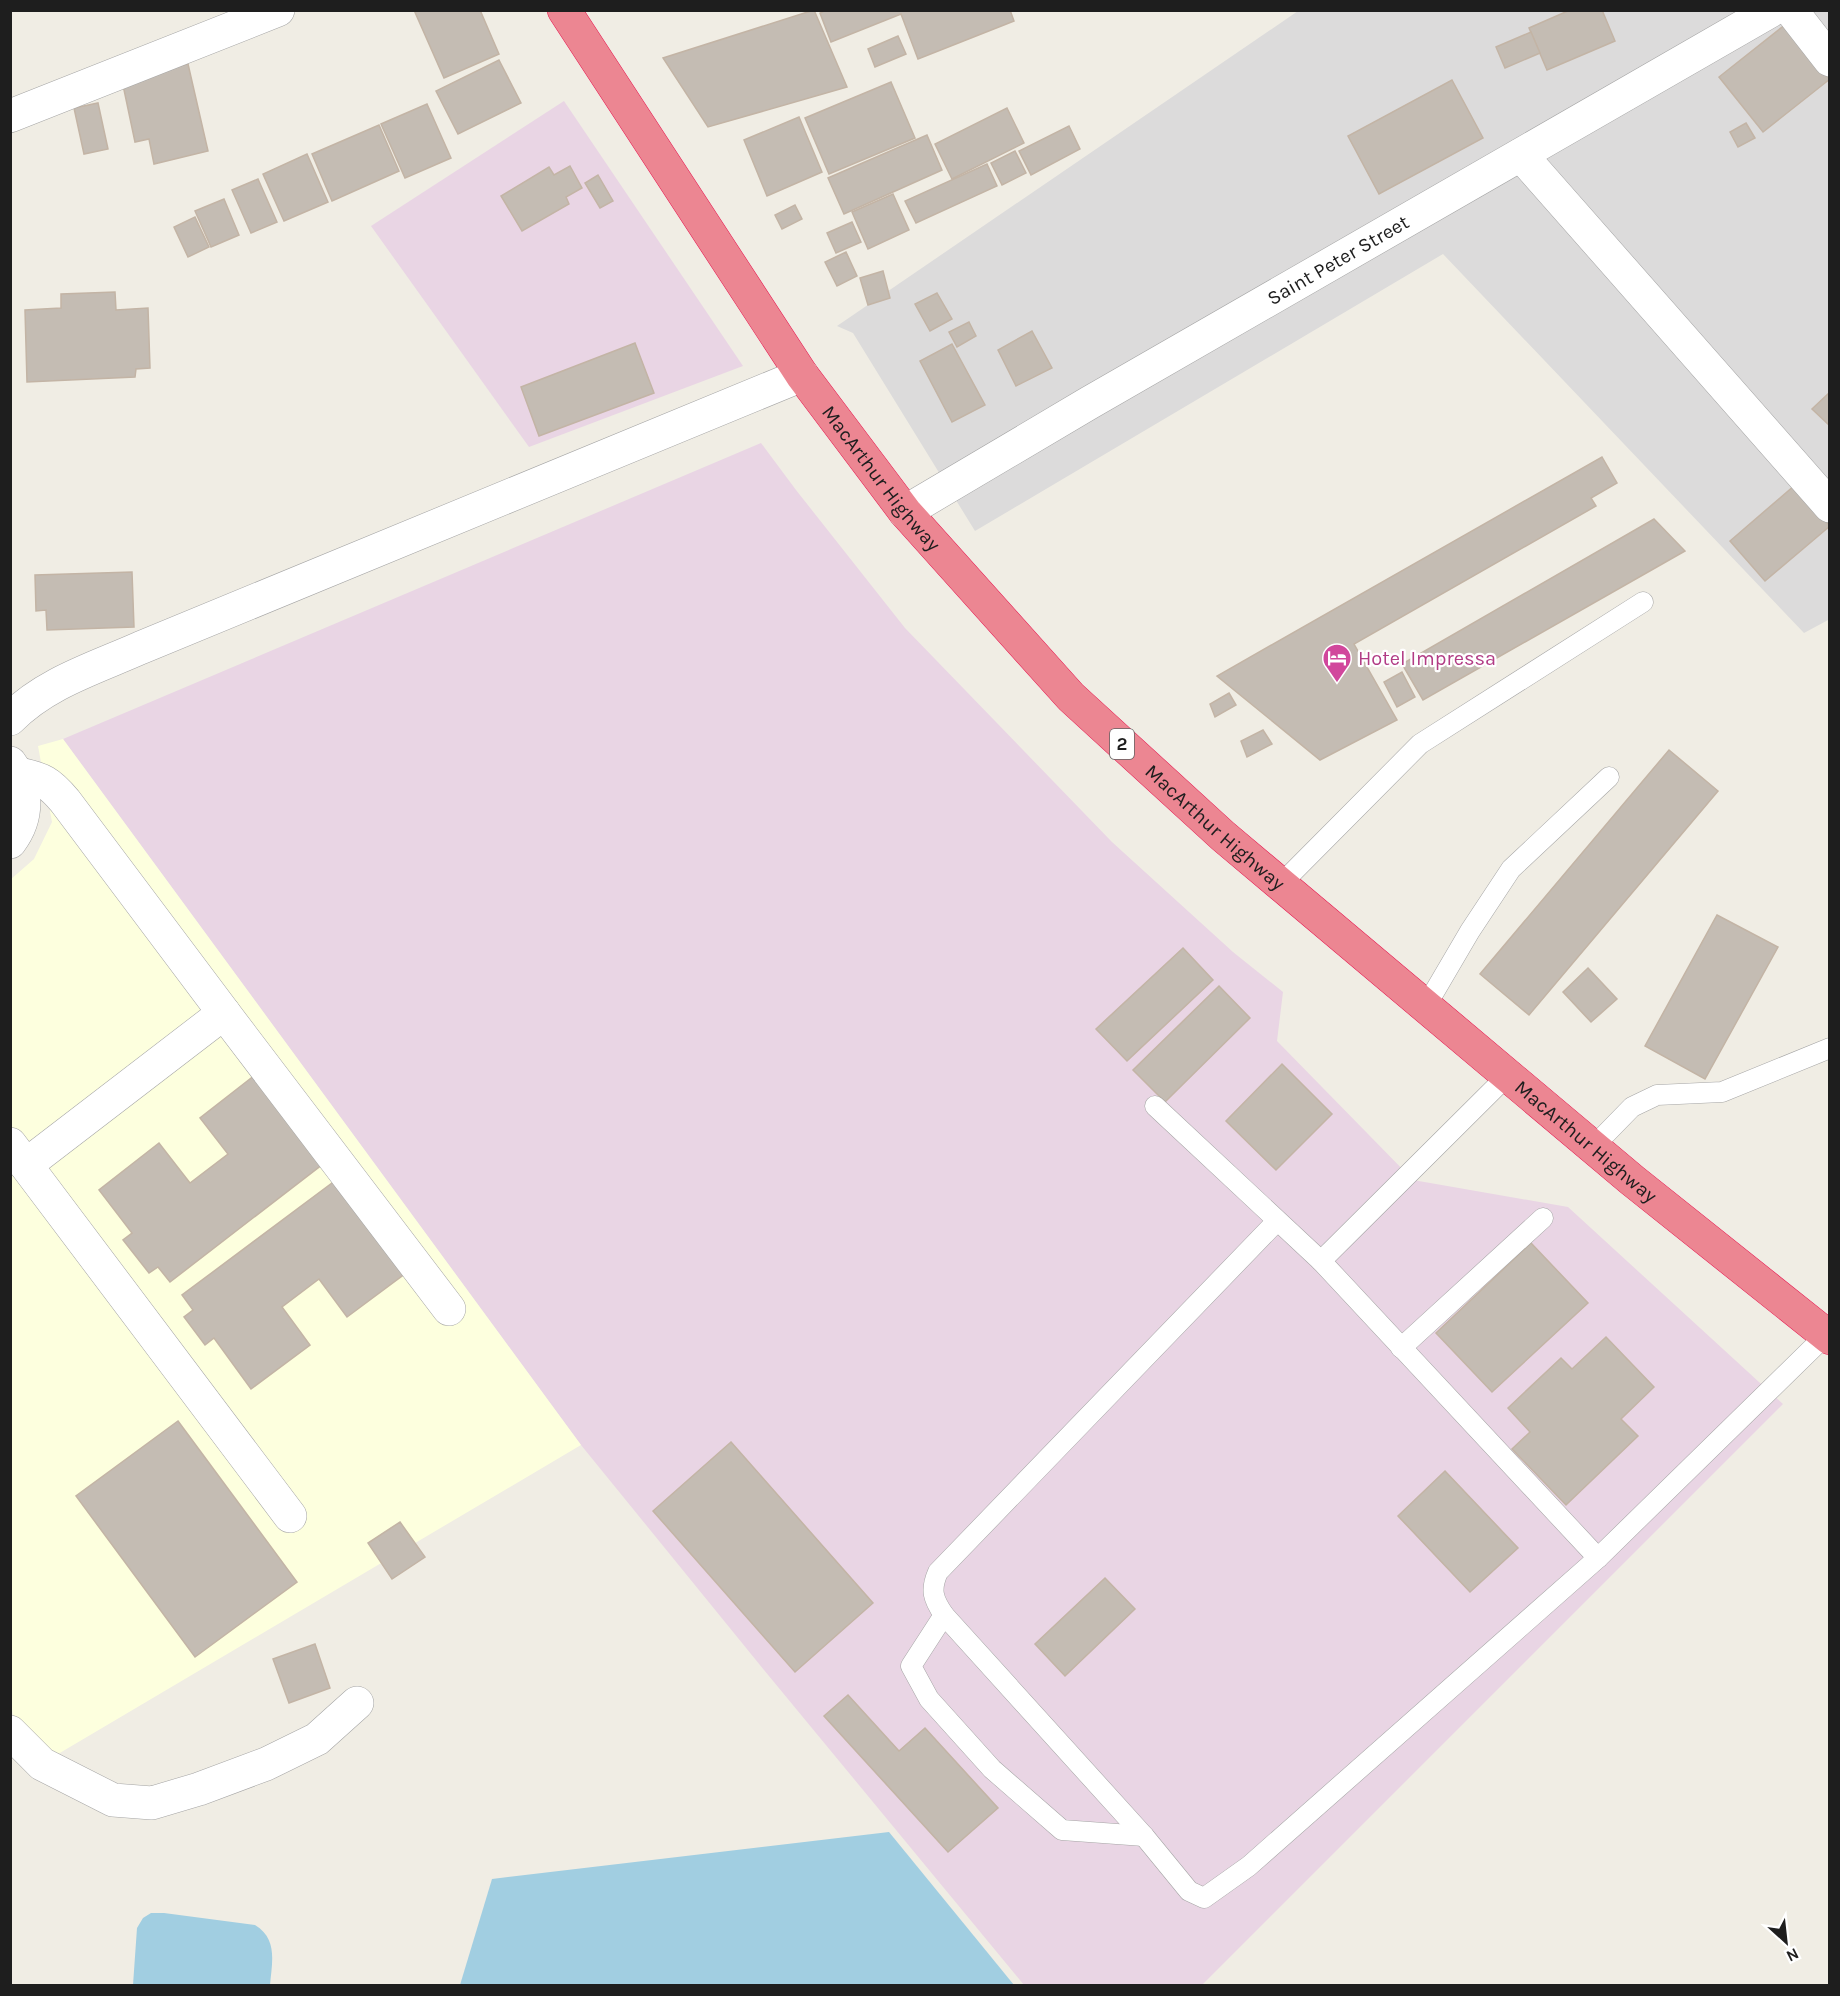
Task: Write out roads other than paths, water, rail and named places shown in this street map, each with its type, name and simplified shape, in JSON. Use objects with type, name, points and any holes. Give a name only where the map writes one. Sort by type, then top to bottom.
[{"type":"highway","name":"MacArthur Highway","points":[[564,10],[802,375],[905,512],[1071,697],[1223,836],[1593,1147],[1828,1337]]},
{"type":"street","points":[[10,116],[278,10]]},
{"type":"street","name":"Saint Peter Street","points":[[905,512],[1089,403],[1772,10]]},
{"type":"street","points":[[1791,10],[1830,60]]},
{"type":"street","points":[[1521,154],[1830,506]]},
{"type":"street","points":[[10,719],[24,705],[51,687],[140,648],[802,375]]},
{"type":"street","points":[[10,842],[19,831],[24,812],[24,792],[14,769]]},
{"type":"street","points":[[14,769],[51,785],[65,801],[449,1309]]},
{"type":"street","points":[[224,1013],[18,1154],[290,1516]]},
{"type":"street","points":[[10,1732],[42,1764],[113,1800],[152,1803],[199,1789],[266,1764],[317,1738],[357,1703]]},
{"type":"lane","points":[[1281,884],[1420,744],[1642,602]]},
{"type":"lane","points":[[1426,1006],[1470,931],[1511,869],[1609,777]]},
{"type":"lane","points":[[1593,1147],[1632,1107],[1657,1095],[1722,1092],[1830,1048]]},
{"type":"lane","points":[[1322,1261],[1508,1076]]},
{"type":"lane","points":[[1155,1106],[1322,1261],[1598,1558]]},
{"type":"lane","points":[[1401,1348],[1543,1218]]},
{"type":"lane","points":[[1277,1221],[938,1572],[934,1581],[934,1600],[944,1615],[1144,1836],[1189,1891],[1204,1898],[1249,1866],[1598,1558],[1828,1337]]},
{"type":"lane","points":[[944,1615],[911,1666],[929,1699],[984,1761],[1062,1830],[1144,1836]]},
{"type":"water","points":[[889,1832],[1014,1985],[460,1985],[492,1879]]},
{"type":"water","points":[[151,1913],[255,1925],[267,1937],[272,1952],[270,1985],[133,1985],[137,1928],[143,1918]]},
{"type":"place","name":"Hotel Impressa","points":[[1337,684]]}]
